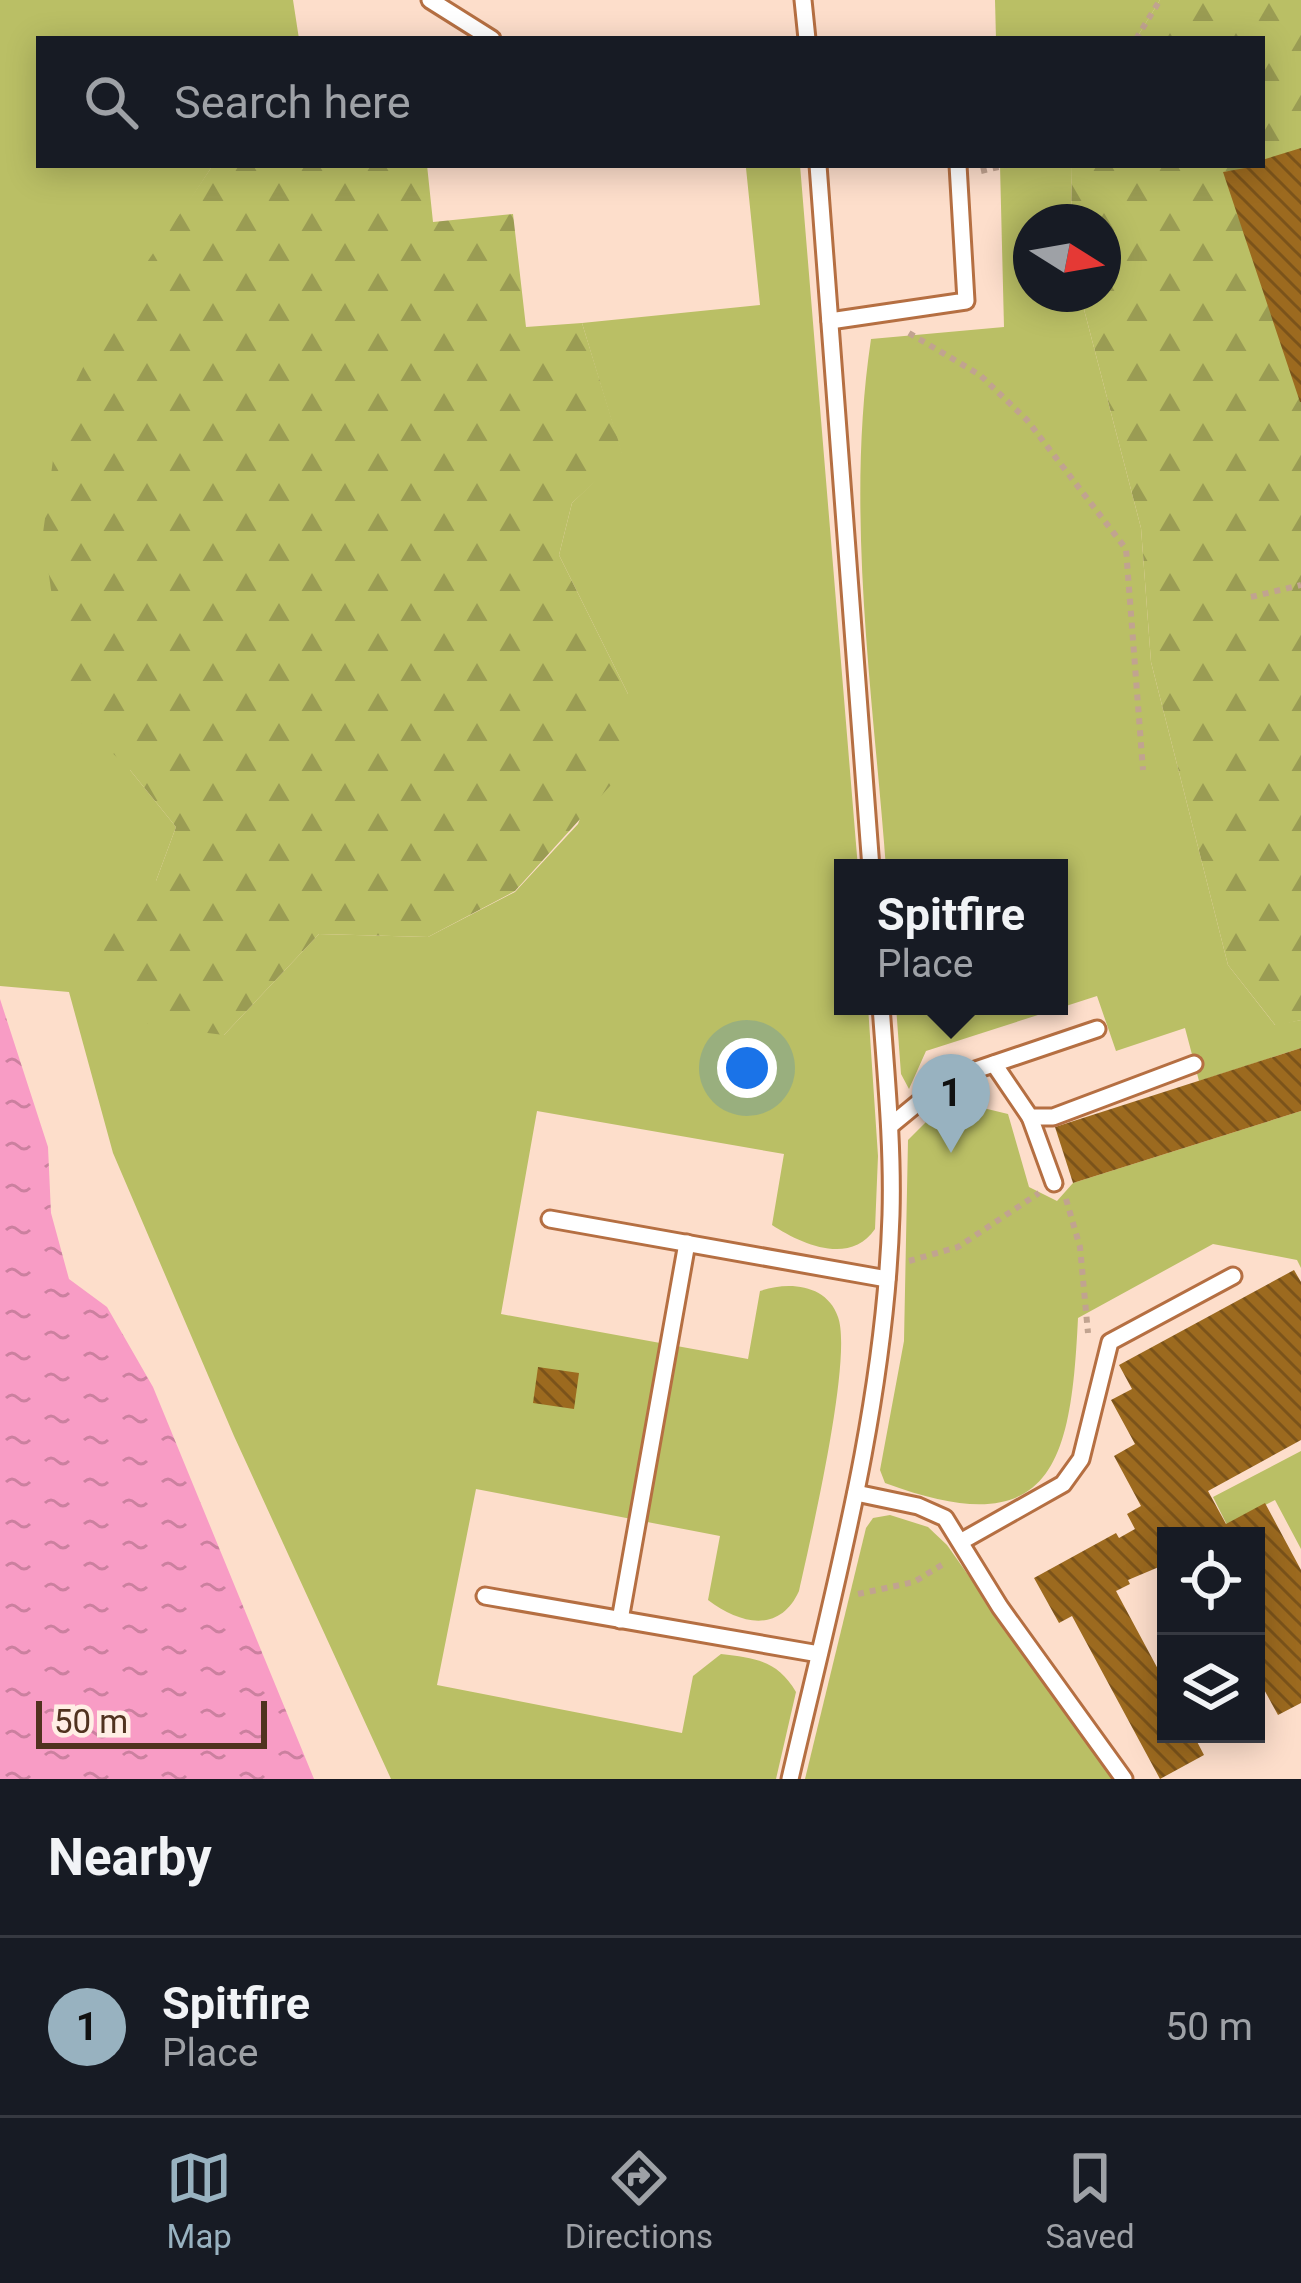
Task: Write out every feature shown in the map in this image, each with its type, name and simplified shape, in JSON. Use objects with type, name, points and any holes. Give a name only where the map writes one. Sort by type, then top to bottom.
[{"type":"lane","points":[[430,0],[487,36]]},
{"type":"lane","points":[[803,0],[807,36]]},
{"type":"lane","points":[[818,168],[870,859]]},
{"type":"lane","points":[[830,321],[966,301],[958,168]]},
{"type":"lane","points":[[790,1779],[856,1493],[886,1279],[890,1126],[882,1015]]},
{"type":"lane","points":[[890,1126],[946,1080],[1097,1029]]},
{"type":"lane","points":[[994,1064],[1030,1117],[1054,1183]]},
{"type":"lane","points":[[1030,1117],[1053,1117],[1194,1064]]},
{"type":"lane","points":[[550,1219],[886,1279]]},
{"type":"lane","points":[[620,1619],[687,1243]]},
{"type":"lane","points":[[962,1540],[1063,1484],[1081,1459],[1110,1342],[1233,1276]]},
{"type":"lane","points":[[856,1493],[945,1518],[1000,1606],[1124,1779]]},
{"type":"lane","points":[[485,1596],[819,1654]]},
{"type":"path","points":[[1138,36],[1160,0]]},
{"type":"path","points":[[882,313],[934,352],[980,375],[1027,420],[1126,549],[1143,770]]},
{"type":"path","points":[[1251,596],[1301,585]]},
{"type":"path","points":[[888,1260],[921,1261],[958,1246],[1054,1183],[1066,1199],[1080,1247],[1090,1343],[1102,1367]]},
{"type":"path","points":[[833,1590],[855,1594],[914,1582],[944,1564],[962,1540]]},
{"type":"green space","points":[[0,0],[293,0],[299,36],[36,36],[36,168],[211,168],[177,220],[130,770],[176,827],[156,881],[224,1035],[319,934],[428,937],[515,892],[578,824],[628,694],[559,555],[572,503],[622,455],[582,323],[760,305],[746,168],[800,168],[857,859],[834,859],[834,1015],[869,1015],[878,1156],[875,1229],[865,1240],[839,1249],[797,1239],[772,1225],[784,1154],[537,1111],[501,1314],[748,1359],[760,1291],[794,1286],[825,1298],[838,1317],[840,1370],[799,1591],[771,1619],[733,1615],[708,1600],[720,1536],[476,1489],[437,1685],[682,1733],[693,1676],[721,1654],[755,1660],[774,1667],[796,1692],[776,1779],[391,1779],[234,1436],[113,1153],[69,992],[0,986]]},
{"type":"green space","points":[[995,0],[1160,0],[1138,36],[996,36]]},
{"type":"green space","points":[[1160,0],[1301,0],[1301,1020],[1276,1026],[1228,965],[1151,662],[1141,528],[1085,312],[1121,312],[1121,204],[1071,204],[1072,168],[1265,168],[1265,36],[1138,36]]},
{"type":"green space","points":[[211,168],[427,168],[433,222],[513,214],[526,327],[582,323],[623,456],[572,503],[559,555],[628,694],[629,765],[515,891],[428,937],[319,934],[224,1035],[150,1026],[105,979],[103,916],[156,881],[176,827],[130,770],[68,710],[43,533],[59,416],[103,327]]},
{"type":"green space","points":[[1000,168],[1072,168],[1071,204],[1013,204],[1013,312],[1085,312],[1141,528],[1151,662],[1228,965],[1275,1025],[1301,1020],[1301,1048],[1199,1081],[1185,1028],[1116,1051],[1097,996],[1068,1005],[1068,859],[885,859],[861,537],[864,405],[871,339],[1004,327]]},
{"type":"green space","points":[[897,1015],[1038,1015],[926,1051],[909,1089],[901,1074]]},
{"type":"green space","points":[[979,1107],[1008,1114],[1029,1187],[1057,1201],[1073,1183],[1301,1111],[1301,1268],[1297,1260],[1213,1244],[1078,1318],[1069,1413],[1058,1450],[1042,1478],[1018,1496],[985,1504],[942,1500],[885,1483],[880,1470],[904,1341],[908,1140],[928,1120]]},
{"type":"green space","points":[[1301,1451],[1301,1549],[1275,1500],[1227,1525],[1213,1497]]},
{"type":"green space","points":[[890,1515],[928,1527],[947,1545],[1112,1779],[805,1779],[866,1528],[873,1518]]},
{"type":"water","points":[[0,999],[48,1147],[51,1213],[69,1279],[107,1307],[153,1387],[314,1779],[0,1779]]},
{"type":"building","points":[[1301,148],[1301,402],[1223,172],[1265,168],[1265,159]]},
{"type":"building","points":[[1301,1048],[1301,1111],[1073,1183],[1055,1127]]},
{"type":"building","points":[[1294,1270],[1301,1282],[1301,1440],[1208,1491],[1226,1524],[1265,1503],[1301,1570],[1301,1703],[1278,1715],[1265,1691],[1265,1527],[1157,1527],[1157,1568],[1128,1580],[1130,1584],[1116,1591],[1157,1667],[1157,1743],[1198,1743],[1204,1755],[1160,1779],[1072,1616],[1059,1623],[1034,1578],[1116,1533],[1119,1538],[1135,1529],[1127,1514],[1141,1506],[1114,1456],[1135,1444],[1111,1400],[1132,1389],[1119,1365]]},
{"type":"building","points":[[538,1367],[579,1373],[574,1409],[533,1403]]},
{"type":"place","name":"Spitfire","points":[[951,1153]]}]
